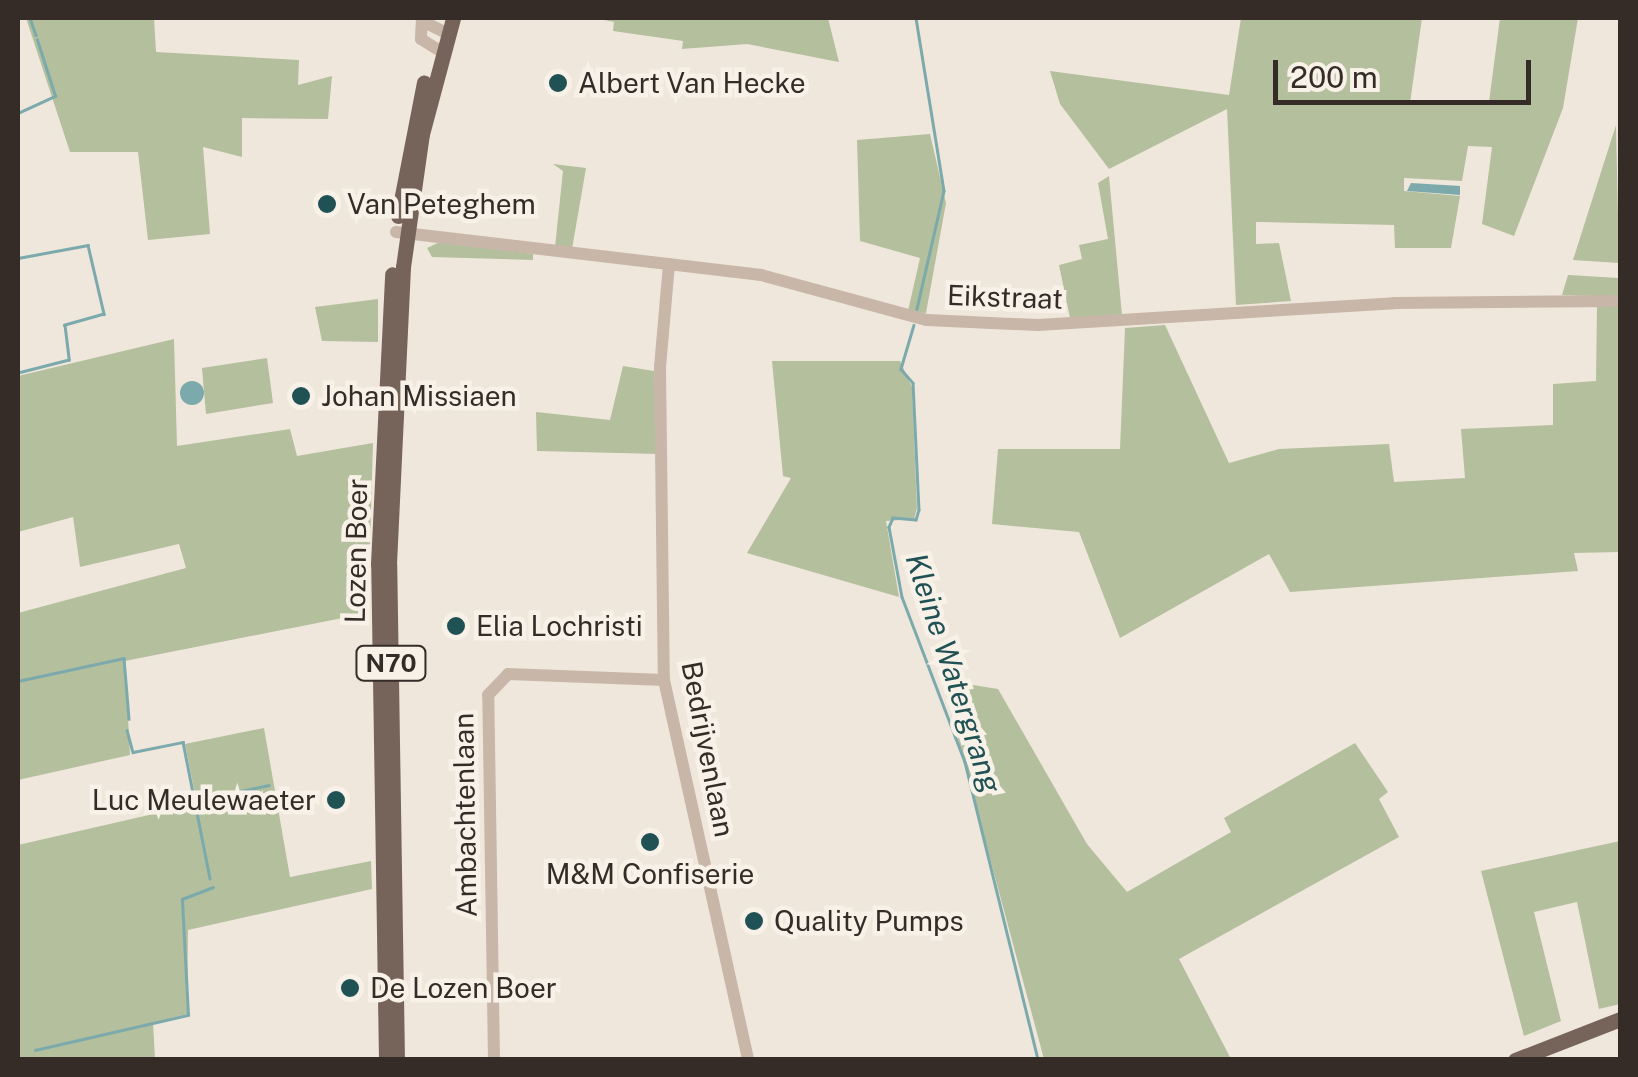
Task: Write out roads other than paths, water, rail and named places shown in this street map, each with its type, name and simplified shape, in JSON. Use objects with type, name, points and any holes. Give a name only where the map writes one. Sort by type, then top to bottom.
[{"type":"main road","name":"N70","points":[[400,233],[445,24]]},
{"type":"main road","name":"Lozen Boer","points":[[386,1060],[378,564],[400,233]]},
{"type":"main road","name":"Lozen Boer","points":[[397,1060],[389,564],[400,233]]},
{"type":"main road","points":[[1515,1060],[1620,1019]]},
{"type":"street","points":[[438,49],[421,39],[422,19],[445,24]]},
{"type":"street","name":"Eikstraat","points":[[400,233],[761,275],[916,318],[1038,325],[1394,302],[1620,302]]},
{"type":"street","name":"Bedrijvenlaan","points":[[669,264],[660,366],[664,680],[748,1060]]},
{"type":"street","name":"Ambachtenlaan","points":[[494,1060],[488,695],[508,674],[664,680]]},
{"type":"water","points":[[1411,183],[1460,186],[1460,195],[1407,191]]},
{"type":"water","points":[[192,381],[204,393],[192,405],[180,393]]},
{"type":"waterway","points":[[30,18],[36,35]]},
{"type":"waterway","name":"Kleine Watergrang","points":[[916,18],[944,191],[917,309]]},
{"type":"waterway","points":[[18,113],[55,96],[37,40]]},
{"type":"waterway","points":[[18,258],[88,245],[104,314],[65,325],[69,360],[18,373]]},
{"type":"waterway","name":"Kleine Watergrang","points":[[914,325],[901,369],[913,383],[919,510],[916,520],[893,518],[889,527],[902,597],[965,762],[1038,1060]]},
{"type":"waterway","points":[[18,681],[124,658],[129,719]]},
{"type":"waterway","points":[[127,730],[133,752],[183,742],[210,878]]},
{"type":"waterway","points":[[203,799],[269,785]]},
{"type":"waterway","points":[[35,1050],[188,1015],[182,899],[213,887]]},
{"type":"place","name":"Albert Van Hecke","points":[[558,83]]},
{"type":"place","name":"Van Peteghem","points":[[327,204]]},
{"type":"place","name":"Johan Missiaen","points":[[301,396]]},
{"type":"place","name":"Elia Lochristi","points":[[456,626]]},
{"type":"place","name":"Luc Meulewaeter","points":[[336,800]]},
{"type":"place","name":"M&M Confiserie","points":[[650,842]]},
{"type":"place","name":"Quality Pumps","points":[[754,921]]},
{"type":"place","name":"De Lozen Boer","points":[[350,988]]}]
